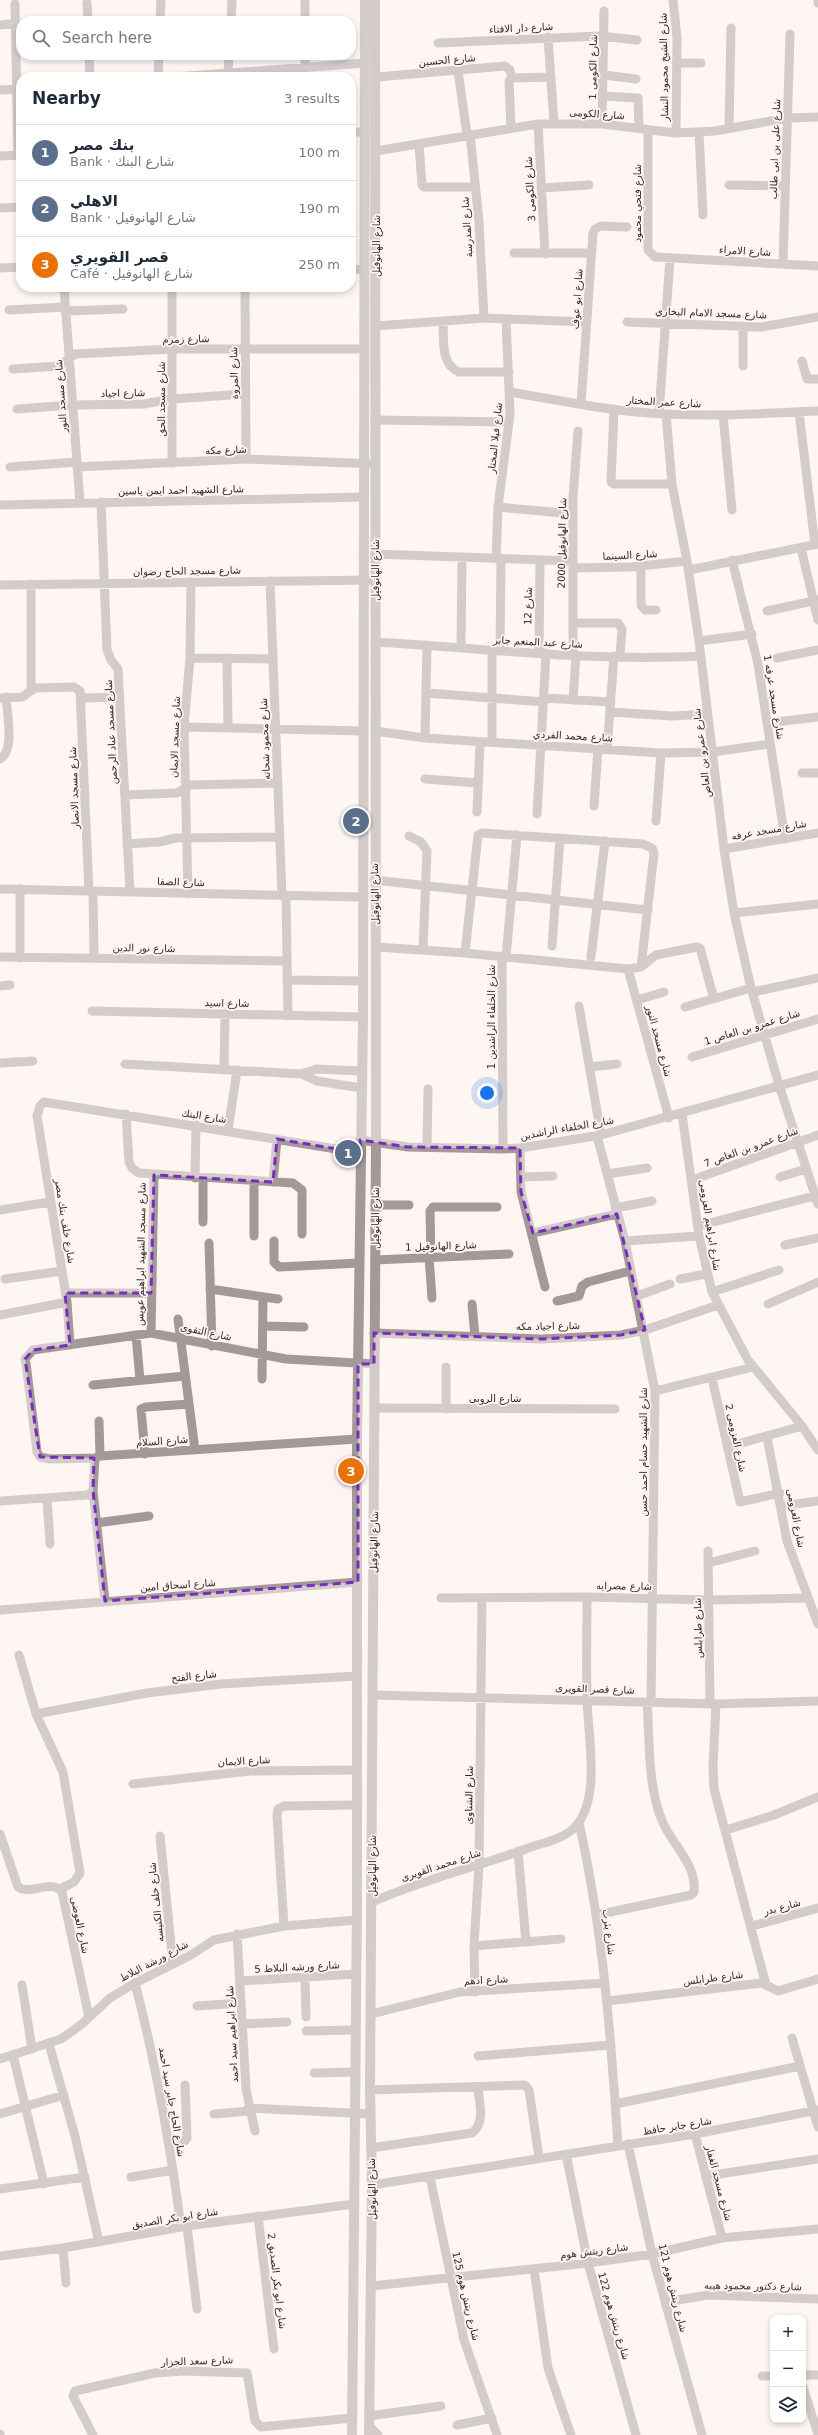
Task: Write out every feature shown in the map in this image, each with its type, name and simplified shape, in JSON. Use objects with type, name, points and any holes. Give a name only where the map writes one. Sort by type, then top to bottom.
[{"type":"street","points":[[160,16],[161,0]]},
{"type":"street","points":[[231,16],[232,0]]},
{"type":"street","points":[[305,0],[305,16]]},
{"type":"street","name":"شارع الهانوفيل","points":[[352,2435],[357,1920],[357,1439],[360,1140],[363,1017],[361,897],[365,0]]},
{"type":"street","name":"شارع الهانوفيل","points":[[369,2426],[372,2286],[370,2090],[376,1142],[374,731],[377,77],[375,0]]},
{"type":"street","name":"شارع الشيخ محمود النشار","points":[[673,0],[676,63],[676,133]]},
{"type":"street","points":[[87,3],[88,16]]},
{"type":"street","points":[[0,25],[16,23],[15,4]]},
{"type":"street","name":"شارع الكومى 1","points":[[602,124],[604,11]]},
{"type":"street","points":[[729,128],[731,28]]},
{"type":"street","name":"شارع على بن ابى طالب","points":[[783,264],[790,34]]},
{"type":"street","points":[[548,37],[554,123]]},
{"type":"street","name":"شارع دار الافتاء","points":[[438,43],[548,37],[604,37],[636,40]]},
{"type":"street","points":[[18,60],[18,72]]},
{"type":"street","points":[[89,60],[90,72]]},
{"type":"street","points":[[158,72],[159,60]]},
{"type":"street","points":[[228,72],[229,60]]},
{"type":"street","points":[[305,60],[305,67]]},
{"type":"street","points":[[241,72],[365,63]]},
{"type":"street","points":[[676,63],[701,64]]},
{"type":"street","name":"شارع الحسين","points":[[377,77],[505,66],[510,70],[512,78]]},
{"type":"street","name":"شارع المدرسة","points":[[458,71],[469,135],[475,186],[484,318]]},
{"type":"street","points":[[604,76],[636,79]]},
{"type":"street","points":[[511,128],[508,84],[512,78],[551,77]]},
{"type":"street","points":[[0,90],[16,89]]},
{"type":"street","name":"شارع فتحي محمود","points":[[603,96],[638,98],[643,129],[648,250],[655,257],[670,258]]},
{"type":"street","name":"شارع الكومى","points":[[376,151],[538,124],[602,124],[676,133],[729,128],[787,118],[818,117]]},
{"type":"street","name":"شارع الكومى 3","points":[[538,124],[545,254]]},
{"type":"street","points":[[356,132],[365,132]]},
{"type":"street","points":[[698,132],[703,215]]},
{"type":"street","points":[[419,144],[422,185],[424,187],[475,186]]},
{"type":"street","points":[[0,156],[16,155]]},
{"type":"street","points":[[541,188],[588,185]]},
{"type":"street","points":[[729,185],[785,186]]},
{"type":"street","points":[[0,208],[16,207]]},
{"type":"street","name":"شارع ابو عوف","points":[[581,404],[591,254],[595,229],[601,226],[627,227]]},
{"type":"street","points":[[514,253],[591,254]]},
{"type":"street","name":"شارع الامراء","points":[[670,258],[818,266]]},
{"type":"street","name":"شارع عمرو بن العاص","points":[[670,258],[662,414],[672,484],[688,566],[699,641],[724,849],[734,913],[752,990],[779,1085],[817,1198]]},
{"type":"street","points":[[0,268],[16,267]]},
{"type":"street","points":[[356,270],[364,270]]},
{"type":"street","name":"شارع مسجد النور","points":[[64,292],[80,503]]},
{"type":"street","name":"شارع مسجد الحق","points":[[172,292],[172,463]]},
{"type":"street","name":"شارع المروة","points":[[245,292],[246,459]]},
{"type":"street","points":[[9,310],[123,309]]},
{"type":"street","name":"شارع مسجد الامام البخاري","points":[[627,322],[743,327],[774,326],[818,317]]},
{"type":"street","points":[[376,326],[484,318],[586,322]]},
{"type":"street","name":"شارع فيلا المختار","points":[[492,742],[492,698],[496,650],[499,559],[498,507],[509,422],[510,392],[506,320]]},
{"type":"street","points":[[442,321],[446,362],[454,370],[459,372],[509,372]]},
{"type":"street","points":[[743,327],[743,366]]},
{"type":"street","name":"شارع زمزم","points":[[13,369],[59,366],[75,354],[172,349],[364,348]]},
{"type":"street","points":[[802,361],[807,380],[818,379]]},
{"type":"street","name":"شارع عمر المختار","points":[[510,392],[614,409],[662,414],[723,415],[818,411]]},
{"type":"street","name":"شارع اجياد","points":[[17,409],[72,405],[144,404],[172,399],[245,394]]},
{"type":"street","points":[[614,409],[611,482],[614,484],[672,484]]},
{"type":"street","points":[[688,566],[732,560],[817,544],[799,412]]},
{"type":"street","points":[[723,415],[732,510]]},
{"type":"street","points":[[376,420],[509,422]]},
{"type":"street","name":"شارع الهانوفيل 2000","points":[[574,700],[575,655],[573,623],[573,514],[578,431]]},
{"type":"street","name":"شارع مكه","points":[[10,467],[77,464],[172,463],[246,459],[375,464]]},
{"type":"street","name":"شارع الشهيد احمد ايمن ياسين","points":[[0,505],[363,497]]},
{"type":"street","name":"شارع مسجد عباد الرحمن","points":[[101,502],[107,650],[111,660],[118,669],[130,892]]},
{"type":"street","points":[[498,507],[573,514]]},
{"type":"street","points":[[801,548],[816,600],[818,620]]},
{"type":"street","points":[[375,554],[540,560],[573,565]]},
{"type":"street","points":[[461,648],[462,558]]},
{"type":"street","name":"شارع 12","points":[[537,814],[544,700],[540,560]]},
{"type":"street","name":"شارع مسجد عرفه 1","points":[[732,560],[752,634],[785,839]]},
{"type":"street","name":"شارع السينما","points":[[573,565],[688,566]]},
{"type":"street","points":[[641,566],[641,605],[645,610],[656,610]]},
{"type":"street","name":"شارع مسجد الحاج رضوان","points":[[0,585],[375,580]]},
{"type":"street","name":"شارع محمود شحاته","points":[[270,581],[280,837],[287,960],[288,1016]]},
{"type":"street","name":"شارع مسجد الايمان","points":[[188,894],[184,788],[184,727],[190,658],[191,582]]},
{"type":"street","points":[[31,584],[31,690]]},
{"type":"street","points":[[767,611],[816,600]]},
{"type":"street","points":[[573,623],[618,623],[622,628],[594,806]]},
{"type":"street","points":[[699,641],[752,634]]},
{"type":"street","name":"شارع عبد المنعم جابر","points":[[375,642],[575,655],[700,656]]},
{"type":"street","points":[[426,738],[427,645]]},
{"type":"street","points":[[777,658],[818,650]]},
{"type":"street","points":[[190,658],[273,658]]},
{"type":"street","points":[[227,658],[228,728]]},
{"type":"street","points":[[0,759],[5,756],[9,748],[3,698],[22,697],[31,690],[74,687],[80,691],[82,698],[120,697]]},
{"type":"street","points":[[426,693],[492,698],[611,702]]},
{"type":"street","name":"شارع مسجد الانصار","points":[[82,698],[94,958]]},
{"type":"street","points":[[610,712],[672,716],[708,714]]},
{"type":"street","points":[[767,723],[818,717]]},
{"type":"street","points":[[184,727],[362,731]]},
{"type":"street","name":"شارع محمد الفردي","points":[[374,731],[426,738],[542,746],[603,748],[660,753],[713,752],[770,744]]},
{"type":"street","points":[[477,812],[480,742]]},
{"type":"street","points":[[656,822],[660,753]]},
{"type":"street","points":[[802,773],[818,773]]},
{"type":"street","points":[[425,779],[478,783]]},
{"type":"street","points":[[125,795],[177,793],[190,785],[278,783]]},
{"type":"street","points":[[465,953],[478,835],[482,833],[643,844],[652,848],[654,853],[641,966]]},
{"type":"street","name":"شارع مسجد عرفه","points":[[724,849],[818,833]]},
{"type":"street","name":"شارع الخلفاء الراشدين 1","points":[[503,1149],[504,957],[512,894],[517,835]]},
{"type":"street","points":[[409,836],[421,842],[427,851],[423,949]]},
{"type":"street","points":[[128,844],[154,843],[186,838],[280,837]]},
{"type":"street","points":[[552,946],[560,838]]},
{"type":"street","points":[[591,957],[605,842]]},
{"type":"street","points":[[374,880],[471,891],[556,898],[648,910]]},
{"type":"street","name":"شارع الصفا","points":[[0,889],[361,897]]},
{"type":"street","points":[[20,889],[20,958]]},
{"type":"street","points":[[734,913],[818,904]]},
{"type":"street","points":[[376,947],[423,949],[628,969],[641,966],[656,955],[699,947],[714,999]]},
{"type":"street","name":"شارع نور الدين","points":[[0,957],[287,960]]},
{"type":"street","name":"شارع مسجد النور","points":[[628,969],[669,1118]]},
{"type":"street","points":[[685,1007],[752,990],[818,978]]},
{"type":"street","points":[[287,980],[363,981]]},
{"type":"street","points":[[0,986],[10,985]]},
{"type":"street","points":[[637,1000],[664,992]]},
{"type":"street","name":"شارع الشهيد حسام احمد حسن","points":[[579,1006],[590,1067],[599,1136],[645,1330],[656,1390],[653,1598],[649,1702],[653,1784],[656,1804],[663,1823],[688,1865],[694,1892],[691,1895],[662,1903],[596,1915]]},
{"type":"street","name":"شارع اسيد","points":[[92,1011],[363,1017]]},
{"type":"street","points":[[224,1070],[225,1014]]},
{"type":"street","name":"شارع عمرو بن العاص 1","points":[[692,1057],[818,1019]]},
{"type":"street","points":[[0,1063],[33,1061]]},
{"type":"street","points":[[125,1064],[301,1074],[318,1081],[361,1088]]},
{"type":"street","points":[[590,1067],[617,1064]]},
{"type":"street","points":[[301,1074],[317,1069],[361,1070]]},
{"type":"street","points":[[228,1131],[237,1070]]},
{"type":"street","name":"شارع الخلفاء الراشدين","points":[[360,1140],[427,1147],[520,1148],[599,1136],[669,1118],[779,1085],[818,1075]]},
{"type":"street","points":[[427,1147],[428,1089]]},
{"type":"street","name":"شارع البنك","points":[[44,1102],[277,1138],[360,1153]]},
{"type":"street","name":"شارع خلف بنك مصر","points":[[44,1102],[40,1106],[37,1116],[66,1297],[70,1345]]},
{"type":"street","points":[[126,1114],[129,1162],[132,1168],[139,1173],[293,1183],[302,1190],[302,1234]]},
{"type":"street","name":"شارع ابراهيم العزومى","points":[[682,1114],[699,1236],[706,1274],[712,1292],[753,1367],[802,1426],[818,1450]]},
{"type":"street","points":[[196,1125],[203,1222]]},
{"type":"street","name":"شارع عمرو بن العاص 7","points":[[692,1180],[818,1135]]},
{"type":"street","points":[[273,1182],[277,1138]]},
{"type":"street","points":[[520,1148],[521,1192],[533,1233],[545,1287]]},
{"type":"street","points":[[607,1174],[647,1168]]},
{"type":"street","points":[[780,1177],[806,1169]]},
{"type":"street","name":"شارع مسجد الشهيد ابراهيم عويس","points":[[150,1333],[154,1175]]},
{"type":"street","points":[[521,1177],[553,1176]]},
{"type":"street","points":[[254,1181],[254,1236]]},
{"type":"street","points":[[698,1226],[817,1198]]},
{"type":"street","points":[[533,1233],[652,1201]]},
{"type":"street","points":[[0,1210],[50,1202]]},
{"type":"street","points":[[375,1206],[409,1205]]},
{"type":"street","points":[[432,1298],[430,1211],[433,1207],[497,1207]]},
{"type":"street","points":[[625,1241],[699,1236]]},
{"type":"street","points":[[785,1244],[818,1238]]},
{"type":"street","points":[[274,1241],[274,1262],[279,1267],[359,1263]]},
{"type":"street","points":[[209,1243],[212,1346]]},
{"type":"street","name":"شارع الهانوفيل 1","points":[[375,1260],[509,1254]]},
{"type":"street","points":[[712,1292],[779,1270]]},
{"type":"street","points":[[5,1279],[62,1271]]},
{"type":"street","points":[[558,1301],[579,1296],[582,1286],[588,1282],[630,1271]]},
{"type":"street","points":[[680,1279],[706,1274]]},
{"type":"street","points":[[768,1304],[818,1282]]},
{"type":"street","points":[[637,1296],[670,1284]]},
{"type":"street","points":[[210,1289],[278,1299]]},
{"type":"street","points":[[0,1315],[66,1297],[151,1293]]},
{"type":"street","points":[[262,1379],[263,1297]]},
{"type":"street","points":[[472,1304],[475,1336]]},
{"type":"street","name":"شارع اجياد مكه","points":[[374,1333],[542,1339],[621,1335],[645,1330],[718,1305]]},
{"type":"street","points":[[178,1319],[194,1450]]},
{"type":"street","points":[[263,1326],[304,1326]]},
{"type":"street","name":"شارع التقوى","points":[[33,1350],[150,1333],[292,1360],[374,1364]]},
{"type":"street","points":[[136,1335],[140,1380]]},
{"type":"street","name":"شارع السلام","points":[[33,1350],[25,1358],[35,1438],[40,1457],[50,1459],[98,1457],[357,1439]]},
{"type":"street","points":[[446,1367],[446,1409]]},
{"type":"street","points":[[656,1390],[712,1378],[753,1367]]},
{"type":"street","points":[[93,1385],[185,1376]]},
{"type":"street","name":"شارع العزومى 2","points":[[712,1378],[740,1502],[780,1493]]},
{"type":"street","points":[[145,1454],[142,1409],[146,1407],[189,1404]]},
{"type":"street","name":"شارع الروبى","points":[[375,1408],[615,1409]]},
{"type":"street","points":[[98,1421],[98,1457],[93,1491],[105,1601]]},
{"type":"street","points":[[727,1448],[802,1426]]},
{"type":"street","name":"شارع العزومى","points":[[767,1437],[780,1493],[788,1540],[807,1598],[818,1624]]},
{"type":"street","points":[[0,1501],[88,1495],[93,1491]]},
{"type":"street","points":[[47,1498],[50,1544]]},
{"type":"street","points":[[782,1506],[818,1502]]},
{"type":"street","points":[[96,1523],[149,1516]]},
{"type":"street","name":"شارع طرابلس","points":[[708,1551],[708,1600],[713,1704],[714,1781],[766,1985]]},
{"type":"street","points":[[708,1563],[755,1551]]},
{"type":"street","name":"شارع اسحاق امين","points":[[0,1610],[358,1582]]},
{"type":"street","points":[[579,1823],[590,1789],[592,1770],[587,1699],[587,1597]]},
{"type":"street","name":"شارع مصرايه","points":[[441,1598],[587,1597],[708,1600],[807,1598]]},
{"type":"street","name":"شارع الشناوى","points":[[475,1992],[474,1946],[479,1865],[482,1598]]},
{"type":"street","points":[[19,1655],[36,1714],[63,1772],[80,1873],[74,1882],[60,1889]]},
{"type":"street","name":"شارع الفتح","points":[[36,1714],[147,1693],[221,1684],[357,1676]]},
{"type":"street","name":"شارع قصر القويرى","points":[[372,1695],[481,1696],[713,1704],[818,1701]]},
{"type":"street","name":"شارع الايمان","points":[[133,1784],[250,1771],[357,1770]]},
{"type":"street","points":[[726,1830],[774,1815],[818,1797]]},
{"type":"street","points":[[284,1926],[277,1816],[278,1809],[284,1806],[357,1805]]},
{"type":"street","name":"شارع محمد القويرى","points":[[372,1902],[414,1885],[479,1865],[562,1836],[579,1823]]},
{"type":"street","name":"شارع يثرب","points":[[579,1823],[589,1866],[605,1983],[618,2146]]},
{"type":"street","name":"شارع العوضى","points":[[0,1834],[18,1887],[22,1890],[54,1887],[60,1889],[89,2017]]},
{"type":"street","name":"شارع خلف الكنيسه","points":[[160,1836],[173,1964]]},
{"type":"street","points":[[518,1852],[526,1942]]},
{"type":"street","name":"شارع بدر","points":[[752,1926],[818,1908]]},
{"type":"street","name":"شارع ورشة البلاط","points":[[0,2059],[49,2044],[71,2033],[110,1998],[135,1982],[173,1964],[214,1940],[237,1934],[284,1926],[357,1920]]},
{"type":"street","name":"شارع ابراهيم سيد احمد","points":[[237,1934],[249,2110],[255,2131]]},
{"type":"street","points":[[474,1946],[561,1938]]},
{"type":"street","name":"5 شارع ورشه البلاط","points":[[240,1981],[356,1974]]},
{"type":"street","points":[[305,1978],[306,2017]]},
{"type":"street","name":"شارع طرابلس","points":[[607,2001],[766,1985],[778,1991],[818,1979]]},
{"type":"street","name":"شارع الحاج جابر سيد احمد","points":[[135,1982],[158,2076],[197,2309]]},
{"type":"street","name":"شارع ادهم","points":[[371,2014],[438,1997],[475,1992],[605,1983]]},
{"type":"street","points":[[22,1985],[32,2049]]},
{"type":"street","points":[[197,2006],[241,2004]]},
{"type":"street","points":[[242,2024],[286,2022]]},
{"type":"street","points":[[306,2031],[355,2030]]},
{"type":"street","points":[[792,2038],[816,2111],[818,2127]]},
{"type":"street","points":[[49,2044],[85,2177],[99,2242]]},
{"type":"street","points":[[478,2056],[611,2045]]},
{"type":"street","points":[[13,2055],[27,2107],[44,2184]]},
{"type":"street","points":[[615,2104],[800,2066]]},
{"type":"street","points":[[314,2073],[355,2072]]},
{"type":"street","points":[[170,2143],[185,2141],[187,2138],[185,2085]]},
{"type":"street","points":[[370,2090],[528,2087],[539,2157]]},
{"type":"street","points":[[371,2148],[472,2133],[478,2128],[480,2121],[478,2088]]},
{"type":"street","points":[[0,2114],[64,2095]]},
{"type":"street","points":[[214,2114],[249,2110],[370,2114]]},
{"type":"street","name":"شارع جابر حافظ","points":[[372,2185],[430,2177],[539,2157],[695,2134],[816,2111]]},
{"type":"street","name":"شارع مسجد الغفار","points":[[695,2134],[722,2238]]},
{"type":"street","name":"شارع ريتش هوم 121","points":[[628,2144],[652,2254],[702,2435]]},
{"type":"street","name":"شارع ريتش هوم 122","points":[[566,2154],[588,2263],[636,2435]]},
{"type":"street","points":[[706,2176],[818,2159]]},
{"type":"street","points":[[131,2176],[174,2170]]},
{"type":"street","points":[[0,2189],[85,2177]]},
{"type":"street","name":"شارع ريتش هوم 125","points":[[430,2177],[464,2340],[498,2435]]},
{"type":"street","name":"شارع ابو بكر الصديق","points":[[0,2256],[63,2248],[258,2216],[354,2204]]},
{"type":"street","name":"شارع ابو بكر الصديق 2","points":[[258,2216],[274,2349]]},
{"type":"street","name":"شارع ريتش هوم","points":[[372,2286],[588,2263],[652,2254],[722,2238],[818,2229]]},
{"type":"street","points":[[63,2248],[66,2283]]},
{"type":"street","points":[[534,2269],[548,2368],[571,2435]]},
{"type":"street","name":"شارع دكتور محمود هيبه","points":[[665,2302],[708,2295],[818,2299]]},
{"type":"street","name":"شارع سعد الجزار","points":[[93,2435],[73,2394],[75,2391],[155,2373],[184,2371],[243,2371],[249,2376],[255,2421],[261,2427],[352,2418]]},
{"type":"street","points":[[806,2375],[818,2375]]},
{"type":"street","points":[[762,2376],[770,2376]]},
{"type":"street","points":[[378,2435],[369,2426],[441,2406]]},
{"type":"street","points":[[807,2415],[818,2434]]},
{"type":"street","points":[[456,2425],[492,2418]]},
{"type":"highlighted area","points":[[277,1139],[361,1153],[360,1140],[408,1147],[520,1148],[521,1192],[533,1233],[617,1214],[645,1330],[621,1335],[542,1339],[374,1333],[374,1364],[358,1364],[358,1582],[105,1601],[93,1491],[94,1458],[40,1457],[25,1359],[33,1350],[70,1345],[65,1293],[151,1293],[154,1175],[273,1182]]},
{"type":"place","name":"الاهلي","points":[[356,821]]},
{"type":"place","name":"بنك مصر","points":[[348,1153]]},
{"type":"place","name":"قصر القويري","points":[[351,1471]]}]
